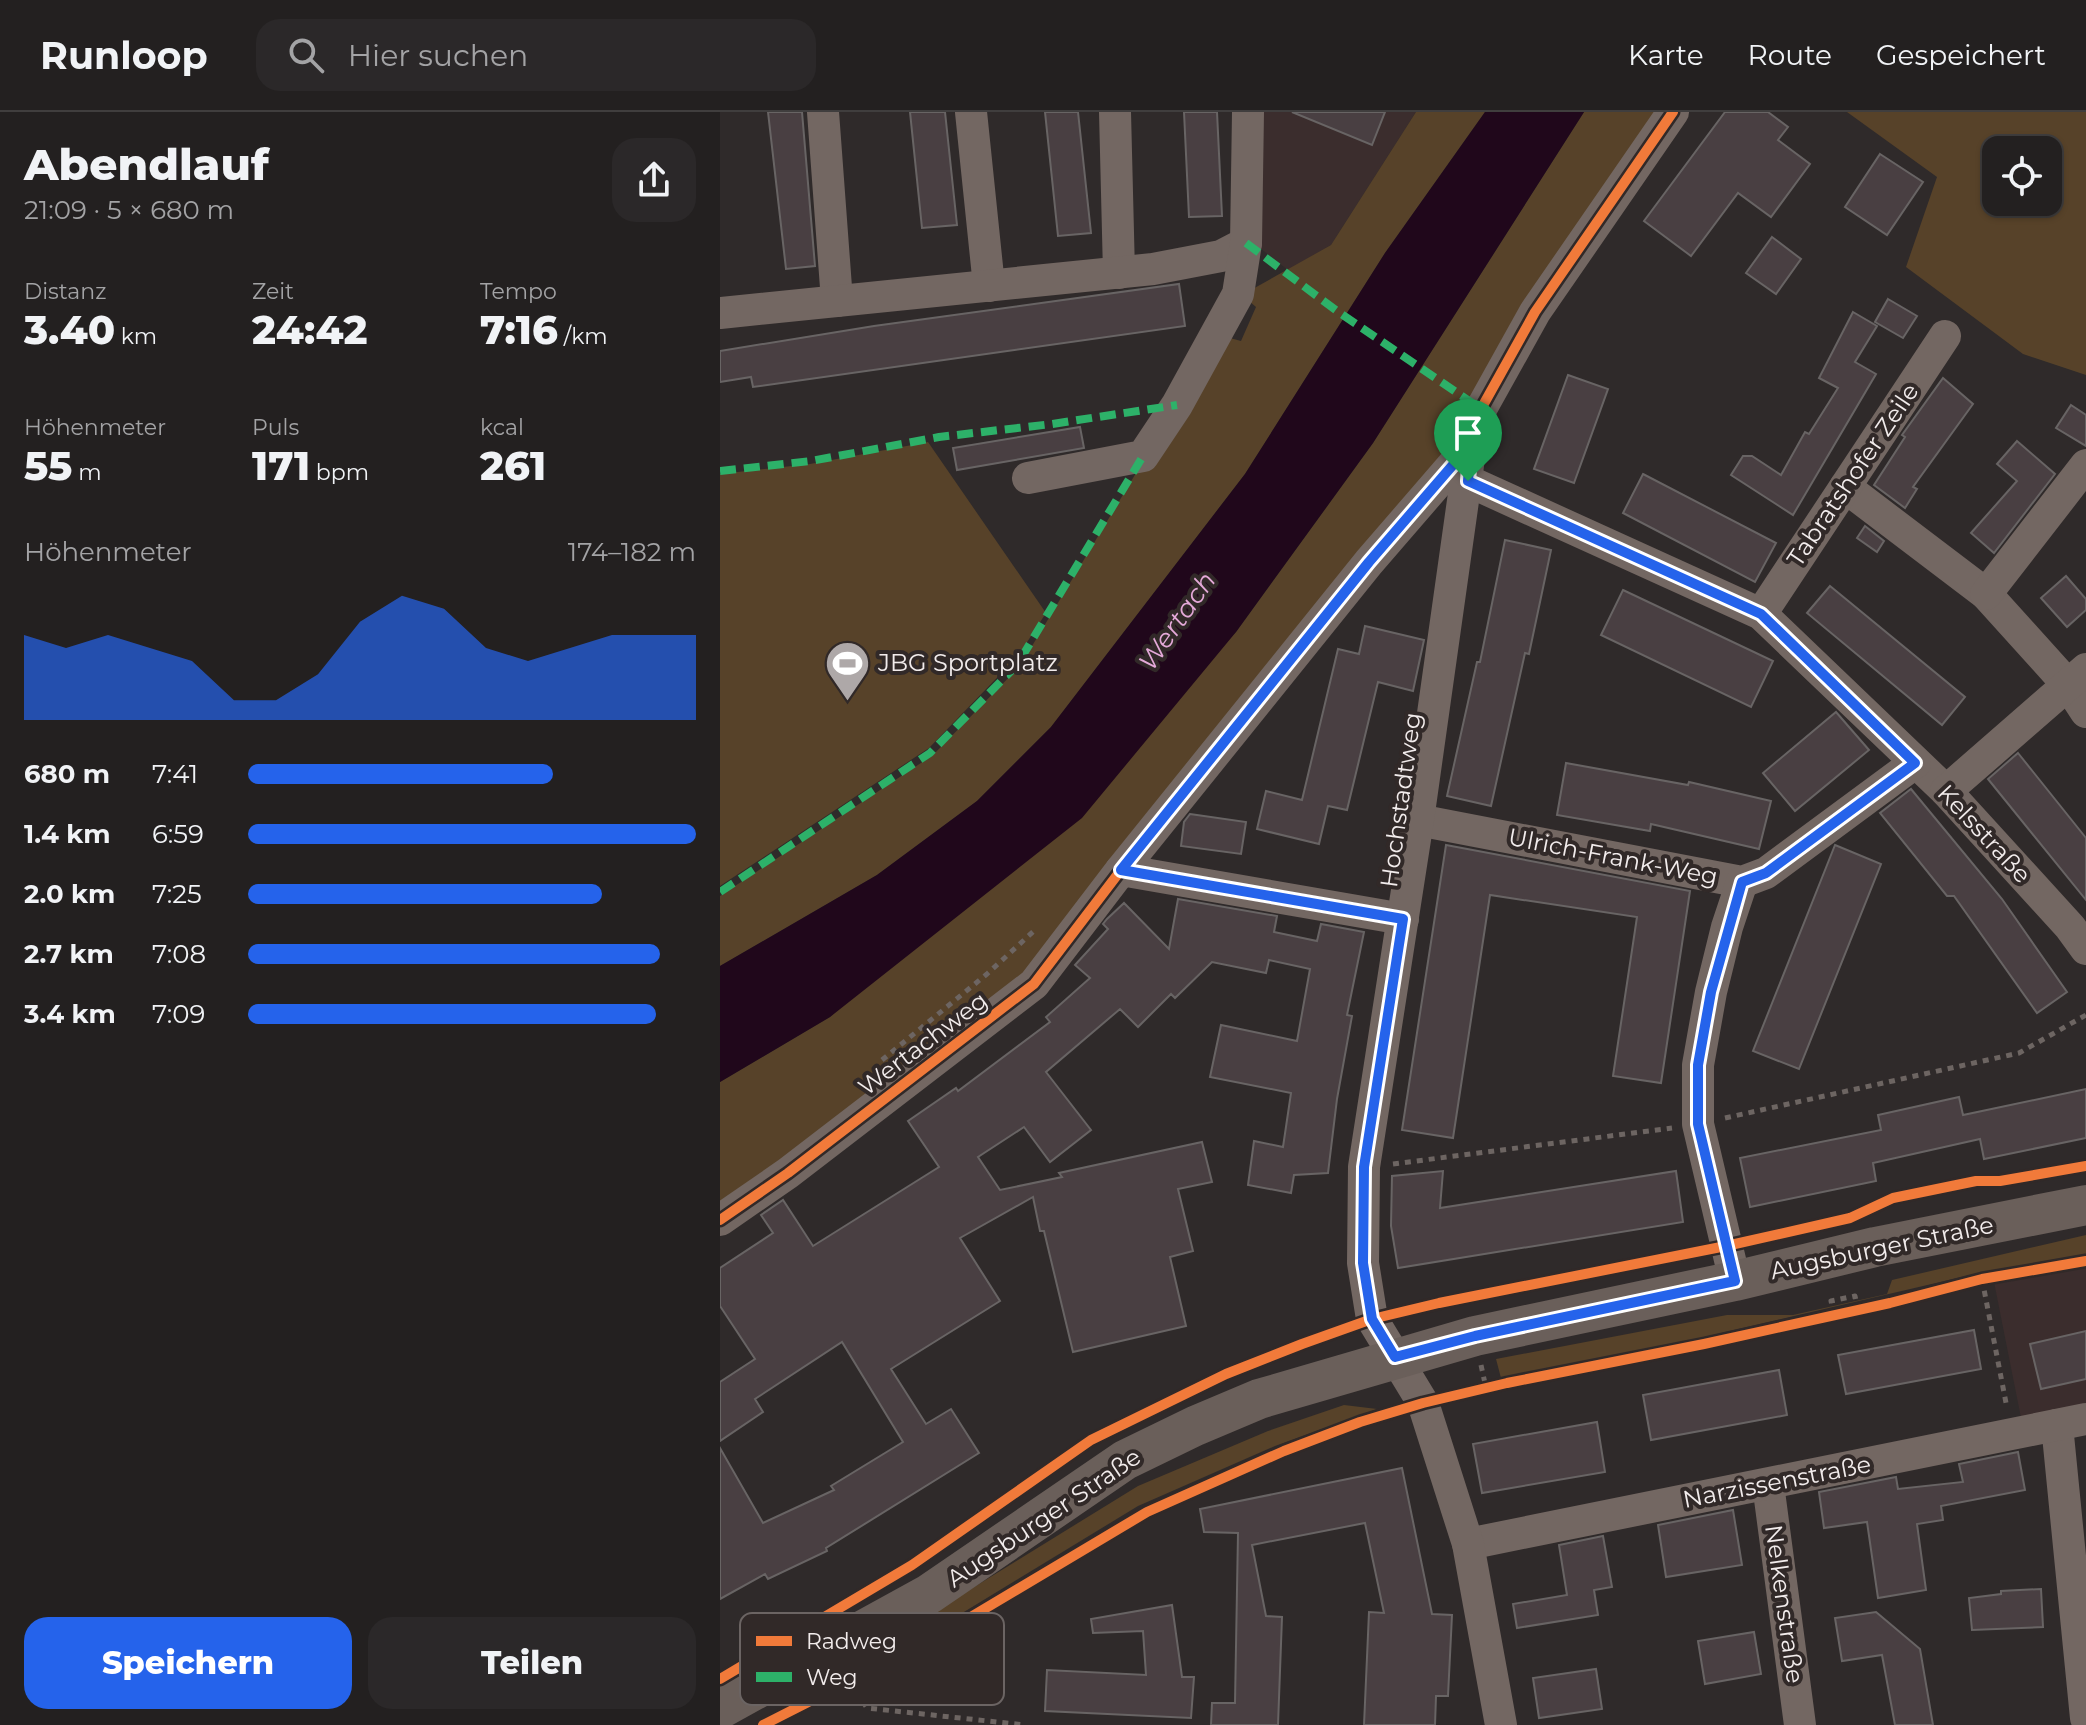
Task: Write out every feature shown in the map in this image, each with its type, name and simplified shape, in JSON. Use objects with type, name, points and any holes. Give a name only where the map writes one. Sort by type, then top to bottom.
[{"type":"main road","name":"Augsburger Straße","points":[[894,1613],[929,1594],[1125,1460],[1259,1399],[1475,1336],[1735,1281],[1875,1247],[2086,1205]]},
{"type":"main road","name":"Augsburger Straße","points":[[720,1709],[740,1698]]},
{"type":"street","points":[[823,112],[837,301]]},
{"type":"street","points":[[971,112],[989,286]]},
{"type":"street","points":[[1115,112],[1119,273]]},
{"type":"street","points":[[1028,478],[1143,456],[1177,405],[1238,294],[1246,243],[1248,112]]},
{"type":"street","name":"Hochstadtweg","points":[[1501,1725],[1468,1544],[1423,1403],[1372,1319],[1363,1263],[1364,1167],[1418,820],[1471,444],[1481,409],[1535,312],[1673,112]]},
{"type":"street","points":[[720,313],[1153,269],[1221,256],[1246,243]]},
{"type":"street","name":"Tabratshofer Zeile","points":[[1761,614],[1945,336]]},
{"type":"street","name":"Wertachweg","points":[[720,1220],[788,1173],[1034,984],[1121,870],[1361,572],[1471,444]]},
{"type":"street","points":[[1986,594],[2086,465]]},
{"type":"street","name":"Kelsstraße","points":[[1468,481],[1761,614],[1946,791],[2070,927],[2086,949]]},
{"type":"street","points":[[1845,487],[1986,594],[2080,689],[1946,791]]},
{"type":"street","name":"Ulrich-Frank-Weg","points":[[1418,820],[1742,882],[1766,873],[1915,763]]},
{"type":"street","points":[[1121,870],[1403,919]]},
{"type":"street","points":[[1735,1281],[1698,1124],[1698,1065],[1711,992],[1742,882]]},
{"type":"street","points":[[2072,1422],[2086,1718]]},
{"type":"street","name":"Narzissenstraße","points":[[1468,1544],[2072,1422]]},
{"type":"street","name":"Nelkenstraße","points":[[1768,1484],[1800,1725]]},
{"type":"path","points":[[878,1063],[1046,921]]},
{"type":"path","points":[[1982,1279],[2013,1435]]},
{"type":"path","points":[[1834,1315],[1831,1301],[1855,1296],[1858,1310]]},
{"type":"path","points":[[865,1705],[867,1708],[1025,1725]]},
{"type":"shaded area","points":[[1252,112],[1416,112],[1331,245],[1288,270],[1251,241]]},
{"type":"shaded area","points":[[1416,112],[1485,112],[1385,253],[1245,474],[1051,727],[977,801],[877,875],[720,966],[720,896],[933,755],[1020,666],[1219,335],[1241,341],[1256,307],[1242,295],[1331,245]]},
{"type":"shaded area","points":[[1584,112],[1657,112],[1466,444],[1030,981],[720,1209],[720,1082],[830,1017],[1236,632],[1373,443]]},
{"type":"shaded area","points":[[1847,112],[2086,112],[2086,375],[2023,354],[1906,267],[1937,177]]},
{"type":"shaded area","name":"JBG Sportplatz","points":[[928,442],[1046,613],[1018,656],[929,748],[720,886],[720,474],[810,464]]},
{"type":"shaded area","points":[[2086,1235],[2086,1254],[1979,1273],[1700,1338],[1501,1378],[1496,1359],[1727,1315],[1793,1315],[1887,1294],[1892,1280]]},
{"type":"shaded area","points":[[2086,1266],[2086,1412],[2023,1428],[1994,1282]]},
{"type":"shaded area","points":[[1344,1405],[1377,1409],[1275,1446],[1138,1506],[962,1613],[932,1613],[1138,1486],[1268,1431]]},
{"type":"water","name":"Wertach","points":[[1485,112],[1584,112],[1373,443],[1236,632],[1082,818],[830,1017],[720,1082],[720,966],[877,875],[977,801],[1051,727],[1245,474],[1385,253]]},
{"type":"building","points":[[768,112],[802,112],[815,266],[786,269]]},
{"type":"building","points":[[910,112],[945,112],[957,225],[922,228]]},
{"type":"building","points":[[1045,112],[1078,112],[1091,233],[1058,236]]},
{"type":"building","points":[[1184,112],[1217,112],[1222,216],[1189,217]]},
{"type":"building","points":[[1292,112],[1385,112],[1372,145]]},
{"type":"building","points":[[1725,112],[1768,112],[1788,127],[1778,140],[1810,164],[1771,217],[1738,193],[1691,256],[1644,221]]},
{"type":"building","points":[[1880,154],[1923,182],[1887,235],[1845,207]]},
{"type":"building","points":[[1772,237],[1801,259],[1776,294],[1746,273]]},
{"type":"building","points":[[1179,284],[1185,326],[753,387],[751,377],[720,382],[720,351],[874,326]]},
{"type":"building","points":[[1888,299],[1917,316],[1903,338],[1875,322]]},
{"type":"building","points":[[1853,312],[1877,326],[1855,362],[1876,374],[1793,515],[1731,475],[1743,456],[1752,456],[1781,475],[1805,432],[1809,434],[1838,388],[1819,378]]},
{"type":"building","points":[[1568,375],[1608,389],[1574,483],[1534,469]]},
{"type":"building","points":[[1943,378],[1973,404],[1913,487],[1917,489],[1905,508],[1874,485],[1905,437],[1902,435]]},
{"type":"building","points":[[2071,405],[2086,415],[2086,446],[2056,428]]},
{"type":"building","points":[[1080,427],[1084,448],[957,470],[953,448]]},
{"type":"building","points":[[2017,441],[2055,474],[1994,553],[1971,533],[2017,481],[1997,464]]},
{"type":"building","points":[[1643,474],[1776,543],[1755,582],[1623,513]]},
{"type":"building","points":[[1865,526],[1884,541],[1877,552],[1857,538]]},
{"type":"building","points":[[1505,540],[1551,550],[1491,806],[1447,796],[1477,662],[1480,662]]},
{"type":"building","points":[[2066,576],[2086,599],[2086,610],[2067,627],[2041,598]]},
{"type":"building","points":[[1830,586],[1965,697],[1942,725],[1807,613]]},
{"type":"building","points":[[1623,590],[1773,661],[1751,707],[1601,635]]},
{"type":"building","points":[[1365,626],[1424,640],[1413,691],[1378,682],[1347,810],[1328,806],[1319,844],[1257,829],[1266,791],[1302,800],[1338,649],[1359,654]]},
{"type":"building","points":[[1836,712],[1869,750],[1795,811],[1763,773]]},
{"type":"building","points":[[2018,753],[2086,838],[2086,900],[1988,779]]},
{"type":"building","points":[[1566,763],[1688,785],[1689,782],[1771,801],[1759,849],[1651,824],[1650,831],[1557,815]]},
{"type":"building","points":[[1911,789],[2002,899],[2067,992],[2037,1013],[1954,896],[1947,896],[1880,813]]},
{"type":"building","points":[[1190,814],[1246,822],[1241,854],[1181,846],[1184,822]]},
{"type":"building","points":[[1446,845],[1690,891],[1661,1083],[1613,1076],[1637,917],[1490,895],[1453,1138],[1402,1130]]},
{"type":"building","points":[[1835,845],[1881,864],[1799,1069],[1753,1051]]},
{"type":"building","points":[[1178,899],[1277,916],[1274,932],[1317,941],[1321,924],[1364,932],[1347,1015],[1352,1016],[1328,1173],[1294,1175],[1291,1193],[1248,1185],[1254,1141],[1283,1147],[1291,1093],[1210,1077],[1221,1025],[1297,1041],[1310,969],[1269,960],[1266,973],[1212,962],[1175,998],[1171,994],[1138,1027],[1120,1009],[1046,1072],[1091,1130],[1050,1162],[1024,1127],[978,1157],[1000,1190],[1062,1177],[1059,1173],[1202,1142],[1212,1182],[1178,1189],[1193,1251],[1170,1257],[1186,1326],[1073,1352],[1033,1197],[960,1238],[1000,1301],[891,1369],[926,1424],[951,1409],[979,1453],[826,1548],[827,1551],[768,1579],[765,1574],[720,1599],[720,1448],[763,1523],[834,1490],[831,1486],[903,1442],[842,1342],[755,1399],[763,1412],[720,1441],[720,1382],[755,1359],[720,1306],[720,1268],[773,1233],[761,1215],[783,1200],[813,1246],[939,1167],[908,1121],[956,1088],[958,1091],[1050,1022],[1046,1017],[1090,978],[1075,965],[1108,929],[1103,924],[1124,903],[1169,949]]},
{"type":"building","points":[[2086,1089],[2086,1138],[1984,1159],[1980,1139],[1873,1163],[1876,1181],[1750,1207],[1740,1158],[1881,1130],[1878,1115],[1959,1097],[1963,1115]]},
{"type":"building","points":[[1443,1171],[1440,1208],[1676,1171],[1683,1222],[1398,1268],[1391,1226],[1392,1176]]},
{"type":"building","points":[[1974,1330],[1981,1369],[1846,1394],[1838,1355]]},
{"type":"building","points":[[2086,1331],[2086,1379],[2041,1389],[2030,1344]]},
{"type":"building","points":[[1779,1370],[1787,1415],[1651,1440],[1643,1395]]},
{"type":"building","points":[[1597,1422],[1605,1472],[1482,1493],[1473,1444]]},
{"type":"building","points":[[2018,1452],[2025,1490],[1941,1506],[1943,1520],[1917,1524],[1926,1590],[1878,1598],[1867,1522],[1824,1528],[1819,1492],[1896,1477],[1898,1489],[1963,1482],[1959,1464]]},
{"type":"building","points":[[1402,1468],[1432,1614],[1452,1615],[1448,1696],[1436,1696],[1435,1725],[1364,1725],[1369,1612],[1384,1613],[1365,1523],[1252,1545],[1266,1616],[1282,1617],[1278,1725],[1211,1725],[1212,1703],[1235,1703],[1238,1533],[1204,1532],[1200,1509]]},
{"type":"building","points":[[1733,1510],[1742,1565],[1666,1577],[1658,1525]]},
{"type":"building","points":[[1603,1536],[1612,1587],[1594,1590],[1598,1615],[1517,1628],[1513,1604],[1567,1595],[1559,1545]]},
{"type":"building","points":[[2041,1589],[2043,1627],[1972,1630],[1969,1598],[2001,1594],[2001,1591]]},
{"type":"building","points":[[1172,1605],[1182,1677],[1194,1677],[1191,1718],[1045,1711],[1047,1670],[1146,1675],[1143,1631],[1093,1633],[1091,1619]]},
{"type":"building","points":[[1876,1612],[1920,1649],[1933,1725],[1895,1725],[1882,1655],[1842,1661],[1835,1618]]},
{"type":"building","points":[[1754,1632],[1761,1674],[1705,1684],[1698,1641]]},
{"type":"building","points":[[1596,1669],[1602,1709],[1539,1718],[1533,1678]]},
{"type":"marked path","points":[[1246,243],[1337,311],[1481,409]]},
{"type":"marked path","points":[[720,471],[811,461],[939,437],[1177,405]]},
{"type":"marked path","points":[[720,892],[930,753],[1017,665],[1143,456]]},
{"type":"cycle path","points":[[720,1220],[788,1173],[1034,984],[1121,870],[1369,562],[1471,444],[1481,409],[1535,312],[1673,112]]},
{"type":"cycle path","points":[[1121,870],[1403,919]]},
{"type":"cycle path","points":[[831,1613],[912,1565],[1091,1440],[1226,1374],[1372,1319],[1850,1218],[1893,1198],[1976,1181],[2000,1181],[2086,1166]]},
{"type":"cycle path","points":[[978,1613],[1147,1512],[1284,1451],[1360,1422],[1507,1383],[1704,1344],[1890,1303],[1982,1279],[2086,1261]]},
{"type":"cycle path","points":[[720,1679],[740,1667]]},
{"type":"cycle path","points":[[763,1725],[802,1705]]},
{"type":"place","name":"JBG Sportplatz","points":[[847,702]]},
{"type":"route","points":[[1471,444],[1468,481],[1761,614],[1915,763],[1766,873],[1742,882],[1711,992],[1698,1065],[1698,1124],[1735,1281],[1475,1336],[1395,1357],[1372,1319],[1363,1263],[1364,1167],[1403,919],[1121,870],[1369,562],[1471,444]]}]
